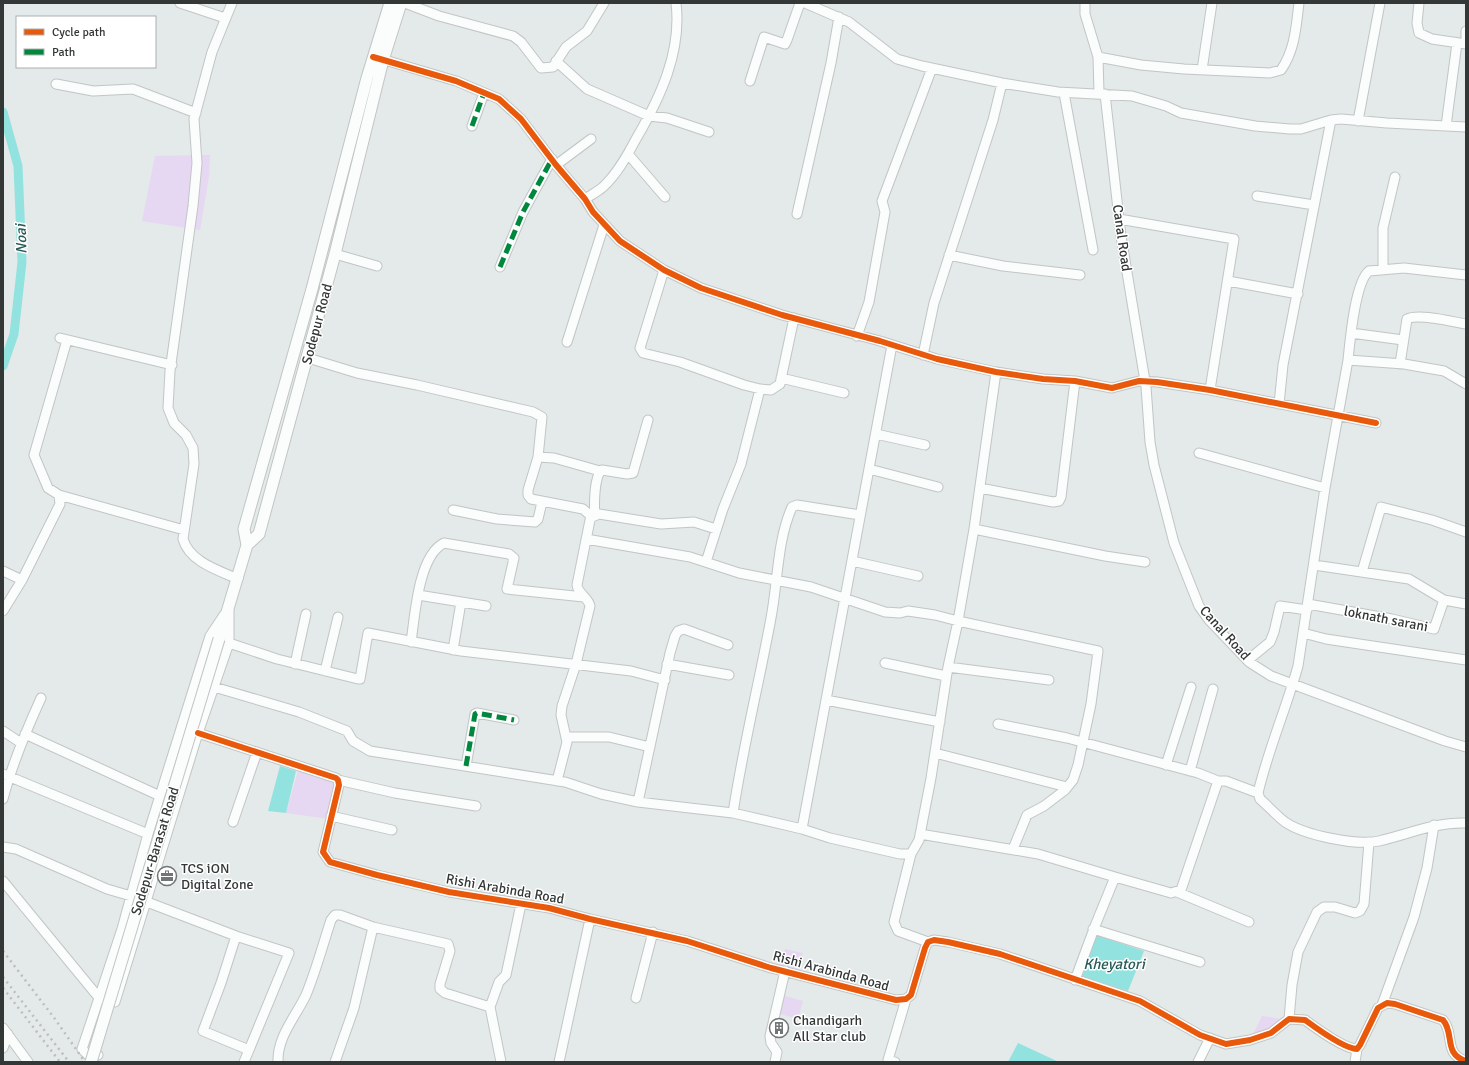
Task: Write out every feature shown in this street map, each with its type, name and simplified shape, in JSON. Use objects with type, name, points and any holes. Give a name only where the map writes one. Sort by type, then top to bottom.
[{"type":"main road","points":[[247,545],[244,529],[378,59],[390,3]]},
{"type":"main road","name":"Sodepur Road","points":[[224,641],[230,606],[247,545],[260,534],[336,254],[378,59],[401,3]]},
{"type":"main road","name":"Sodepur-Barasat Road","points":[[97,1060],[224,641]]},
{"type":"street","points":[[180,3],[225,18]]},
{"type":"street","points":[[232,3],[210,59],[194,119],[196,163],[194,206],[172,365],[168,408],[174,423],[186,435],[193,448],[194,464],[183,538],[186,548],[194,556],[210,566],[238,579]]},
{"type":"street","points":[[405,3],[439,16],[513,36],[521,42],[541,68],[553,67],[566,47],[587,31],[604,3]]},
{"type":"street","points":[[585,200],[603,186],[619,168],[662,90],[671,60],[678,26],[676,3]]},
{"type":"street","points":[[750,81],[764,37],[785,44],[800,3]]},
{"type":"street","points":[[805,3],[849,22],[873,40],[889,55],[897,59],[1002,83],[1064,92],[1132,96],[1166,106],[1181,113],[1256,126],[1301,129],[1331,120],[1341,119],[1466,127]]},
{"type":"street","name":"Canal Road","points":[[1085,3],[1085,14],[1098,56],[1119,219],[1148,399],[1148,424],[1154,465],[1174,544],[1199,606],[1222,634],[1248,660],[1261,670],[1292,688],[1466,747]]},
{"type":"street","points":[[1202,70],[1212,3]]},
{"type":"street","points":[[1098,56],[1141,65],[1202,70],[1270,73],[1281,70],[1289,59],[1294,43],[1299,3]]},
{"type":"street","points":[[1358,121],[1380,3]]},
{"type":"street","points":[[1419,3],[1417,24],[1419,33],[1432,39],[1463,43]]},
{"type":"street","points":[[797,214],[831,63],[839,17]]},
{"type":"street","points":[[1446,126],[1466,31]]},
{"type":"street","points":[[378,59],[456,81],[499,99],[521,119],[604,226],[620,241],[664,270],[701,288],[794,318],[923,355],[996,372],[1112,388],[1120,388],[1144,381],[1210,390],[1376,423]]},
{"type":"street","points":[[556,61],[587,89],[649,116],[667,118],[708,132]]},
{"type":"street","points":[[857,336],[869,302],[874,279],[884,212],[882,201],[932,68]]},
{"type":"street","points":[[923,355],[934,303],[993,120],[1002,83]]},
{"type":"street","points":[[56,84],[93,91],[133,89],[196,113]]},
{"type":"street","points":[[1064,92],[1093,250]]},
{"type":"street","points":[[472,126],[484,93]]},
{"type":"street","points":[[1279,404],[1283,366],[1331,120]]},
{"type":"street","points":[[500,267],[523,212],[554,162],[591,139]]},
{"type":"street","points":[[628,154],[665,197]]},
{"type":"street","points":[[1383,269],[1383,228],[1395,177]]},
{"type":"street","points":[[1257,196],[1314,205]]},
{"type":"street","points":[[1119,219],[1234,238],[1210,390]]},
{"type":"street","points":[[567,342],[604,226]]},
{"type":"street","points":[[336,254],[377,266]]},
{"type":"street","points":[[949,255],[1003,266],[1080,274]]},
{"type":"street","points":[[1466,275],[1404,268],[1369,270],[1364,274],[1358,294],[1348,360],[1337,416],[1304,633],[1292,688],[1274,738],[1258,793],[1260,799],[1285,822],[1313,835],[1369,842],[1378,841],[1434,825],[1466,823]]},
{"type":"street","points":[[664,270],[640,348],[641,351],[680,362],[744,385],[771,390],[780,384],[794,318]]},
{"type":"street","points":[[1228,281],[1298,294]]},
{"type":"street","points":[[1400,364],[1406,323],[1411,317],[1466,324]]},
{"type":"street","points":[[1351,333],[1403,340]]},
{"type":"street","points":[[172,365],[64,339],[34,455],[48,488],[59,495],[184,530]]},
{"type":"street","points":[[802,829],[846,599],[892,345]]},
{"type":"street","points":[[308,358],[357,373],[417,385],[533,412],[542,417],[538,457],[528,490],[528,495],[531,499],[583,509],[594,516],[620,516],[672,525],[684,522],[694,522],[716,529]]},
{"type":"street","points":[[1348,360],[1400,364],[1444,371],[1466,384]]},
{"type":"street","points":[[996,372],[974,529],[958,622],[947,672],[935,753],[920,834],[915,849],[911,854],[894,922],[895,927],[898,930],[928,942],[934,940],[948,942],[1000,954],[1140,1001],[1200,1035],[1226,1044],[1250,1040],[1271,1034],[1289,1019],[1305,1020],[1343,1044],[1352,1049],[1356,1049]]},
{"type":"street","points":[[781,378],[844,393]]},
{"type":"street","points":[[980,488],[1054,502],[1059,501],[1061,497],[1075,382]]},
{"type":"street","points":[[706,562],[716,529],[741,464],[760,389]]},
{"type":"street","points":[[538,457],[554,458],[600,471],[602,470],[627,474],[633,473],[648,420]]},
{"type":"street","points":[[876,434],[925,446]]},
{"type":"street","points":[[1199,453],[1325,488]]},
{"type":"street","points":[[869,470],[938,487]]},
{"type":"street","points":[[557,781],[567,746],[567,737],[561,715],[562,706],[576,664],[590,606],[589,601],[578,591],[577,585],[586,538],[594,516],[594,503],[598,474],[600,471]]},
{"type":"street","points":[[3,611],[22,580],[60,504],[59,495]]},
{"type":"street","points":[[453,510],[497,519],[534,522],[538,519],[542,502]]},
{"type":"street","points":[[733,813],[739,771],[771,618],[785,524],[793,506],[860,515]]},
{"type":"street","points":[[1362,572],[1381,506],[1432,520],[1466,532]]},
{"type":"street","points":[[974,529],[1105,556],[1145,562]]},
{"type":"street","points":[[586,538],[690,557],[739,573],[777,579],[811,588],[885,612],[900,613],[908,611],[935,615],[958,622],[1098,651],[1091,704],[1075,773],[1067,787],[1044,806],[1027,815],[1013,849]]},
{"type":"street","points":[[411,642],[418,594],[428,562],[436,549],[444,543],[509,554],[514,558],[507,589],[584,597]]},
{"type":"street","points":[[852,561],[918,576]]},
{"type":"street","points":[[1314,565],[1410,579],[1444,600],[1466,604]]},
{"type":"street","points":[[3,571],[22,580]]},
{"type":"street","points":[[418,594],[486,606]]},
{"type":"street","name":"loknath sarani","points":[[1308,607],[1392,619],[1434,629],[1444,600]]},
{"type":"street","points":[[453,650],[461,602]]},
{"type":"street","points":[[230,606],[210,636],[148,834],[100,999],[82,1049],[88,1055],[97,1060],[198,733],[214,687],[224,641],[294,664],[360,679],[368,633],[453,650],[631,671],[665,680]]},
{"type":"street","points":[[1248,660],[1270,642],[1280,606],[1308,607]]},
{"type":"street","points":[[294,664],[306,614]]},
{"type":"street","points":[[325,671],[338,617]]},
{"type":"street","points":[[638,802],[665,680],[667,664],[675,636],[678,631],[684,629],[728,646]]},
{"type":"street","points":[[1304,633],[1326,639],[1466,660]]},
{"type":"street","points":[[885,662],[947,672],[1049,680]]},
{"type":"street","points":[[667,664],[729,675]]},
{"type":"street","points":[[214,687],[298,712],[347,730],[353,741],[370,751],[557,781],[600,794],[638,802],[733,813],[802,829],[830,838],[900,854],[911,854]]},
{"type":"street","points":[[1166,765],[1191,688]]},
{"type":"street","points":[[1190,771],[1213,689]]},
{"type":"street","points":[[3,799],[6,775],[40,698]]},
{"type":"street","points":[[826,700],[940,722]]},
{"type":"street","points":[[466,766],[475,714],[477,713],[514,720]]},
{"type":"street","points":[[998,724],[1047,734],[1190,771],[1218,781],[1226,781],[1258,793]]},
{"type":"street","points":[[3,731],[160,796]]},
{"type":"street","points":[[198,733],[326,774],[338,780],[395,793],[476,806]]},
{"type":"street","points":[[567,737],[609,737],[650,747]]},
{"type":"street","points":[[233,822],[257,752]]},
{"type":"street","points":[[935,753],[1067,787]]},
{"type":"street","points":[[6,775],[148,834]]},
{"type":"street","name":"Rishi Arabinda Road","points":[[338,780],[339,785],[323,852],[330,862],[449,892],[549,908],[590,919],[687,940],[785,971],[896,1000],[906,999],[911,995],[928,942]]},
{"type":"street","points":[[920,834],[1038,854],[1171,893],[1177,892],[1181,890],[1218,781]]},
{"type":"street","points":[[331,816],[392,830]]},
{"type":"street","points":[[1355,1062],[1356,1049],[1360,1045],[1378,1008],[1382,1005],[1414,918],[1427,868],[1434,825]]},
{"type":"street","points":[[1289,1019],[1292,985],[1298,952],[1317,912],[1324,906],[1335,907],[1356,914],[1360,911],[1364,904],[1369,842]]},
{"type":"street","points":[[3,847],[16,849],[107,889],[131,896]]},
{"type":"street","points":[[1076,980],[1093,929],[1115,877]]},
{"type":"street","points":[[3,881],[100,999]]},
{"type":"street","points":[[1177,892],[1249,922]]},
{"type":"street","points":[[146,902],[236,936],[289,953],[244,1062]]},
{"type":"street","points":[[501,1062],[490,1007],[499,982],[506,975],[520,904]]},
{"type":"street","points":[[278,1062],[279,1048],[306,995],[331,920],[335,915],[340,915],[373,927],[448,944],[450,951],[440,984],[440,989],[445,993],[490,1007]]},
{"type":"street","points":[[559,1062],[590,919]]},
{"type":"street","points":[[335,1062],[354,1008],[373,927]]},
{"type":"street","points":[[1093,929],[1200,962]]},
{"type":"street","points":[[636,998],[653,932]]},
{"type":"street","points":[[236,936],[204,1031],[249,1050]]},
{"type":"street","points":[[775,1062],[777,1052],[771,1043],[770,1036],[785,971]]},
{"type":"street","points":[[895,1062],[888,1060],[906,999]]},
{"type":"street","points":[[1382,1005],[1395,1004],[1443,1020],[1447,1024],[1451,1049],[1460,1059],[1466,1061]]},
{"type":"street","points":[[3,1048],[5,1031]]},
{"type":"street","points":[[5,1031],[28,1062]]},
{"type":"street","points":[[1198,1062],[1210,1038]]},
{"type":"shaded area","points":[[210,155],[209,176],[200,230],[142,221],[155,156]]},
{"type":"shaded area","points":[[298,771],[335,783],[329,819],[286,813]]},
{"type":"shaded area","points":[[785,949],[803,953],[798,973],[778,968]]},
{"type":"shaded area","points":[[782,995],[803,1001],[798,1019],[777,1013]]},
{"type":"shaded area","points":[[1262,1016],[1281,1019],[1282,1025],[1251,1038]]},
{"type":"water","points":[[280,766],[296,771],[286,813],[268,811]]},
{"type":"water","name":"Kheyatori","points":[[1096,935],[1144,951],[1128,991],[1082,977]]},
{"type":"water","points":[[1018,1043],[1059,1062],[1008,1062]]},
{"type":"waterway","name":"Noai","points":[[3,112],[18,166],[22,262],[14,334],[3,366]]},
{"type":"railway","points":[[3,951],[55,1019],[85,1062]]},
{"type":"railway","points":[[3,977],[69,1062]]},
{"type":"railway","points":[[3,988],[60,1062]]},
{"type":"marked path","points":[[472,126],[484,93]]},
{"type":"marked path","points":[[500,267],[523,212],[552,159]]},
{"type":"marked path","points":[[466,766],[475,714],[477,713],[514,720]]},
{"type":"cycle path","points":[[373,57],[456,81],[499,99],[521,119],[556,165],[585,199],[593,212],[620,241],[664,270],[701,288],[782,315],[880,341],[937,359],[996,372],[1043,379],[1075,381],[1112,388],[1139,381],[1157,382],[1210,390],[1376,423]]},
{"type":"cycle path","points":[[198,733],[336,778],[339,785],[323,852],[330,862],[377,875],[449,892],[549,908],[687,941],[771,968],[896,1000],[906,999],[911,995],[928,942],[934,940],[948,942],[1000,954],[1140,1001],[1200,1035],[1226,1044],[1250,1040],[1271,1033],[1289,1019],[1305,1020],[1345,1046],[1357,1049],[1378,1008],[1387,1003],[1395,1004],[1443,1020],[1448,1031],[1454,1054],[1466,1061]]},
{"type":"place","name":"TCS iON Digital Zone","points":[[167,876]]},
{"type":"place","name":"Chandigarh All Star club","points":[[779,1028]]}]
